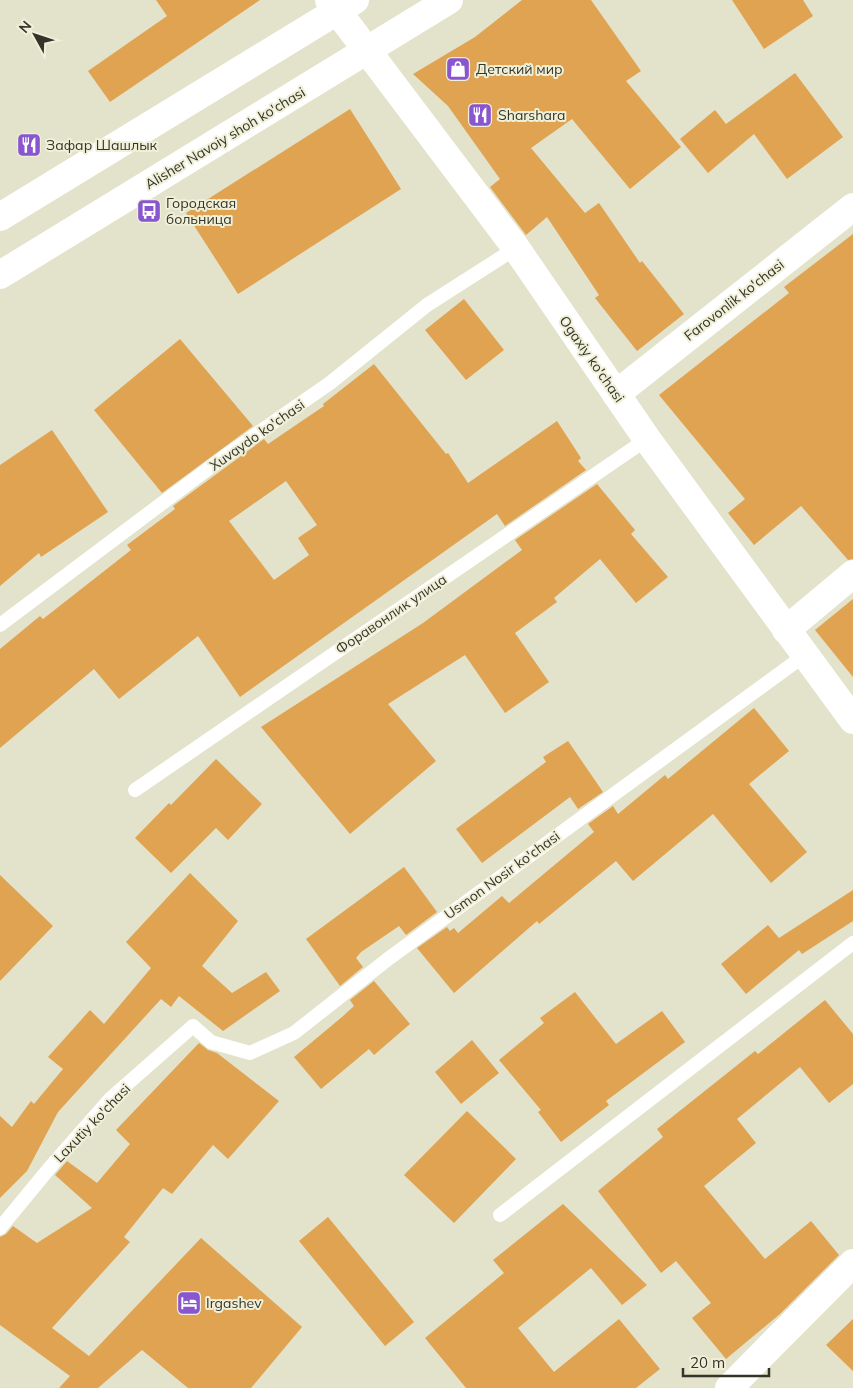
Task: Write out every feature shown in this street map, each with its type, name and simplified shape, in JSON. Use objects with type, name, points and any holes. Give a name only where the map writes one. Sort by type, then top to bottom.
[{"type":"street","name":"Alisher Navoiy shoh ko'chasi","points":[[0,275],[449,0]]},
{"type":"street","name":"Ogaxiy ko'chasi","points":[[340,4],[366,52],[516,248],[647,439],[853,720]]},
{"type":"street","points":[[0,217],[340,4]]},
{"type":"street","name":"Farovonlik ko'chasi","points":[[616,394],[853,207]]},
{"type":"street","points":[[786,630],[853,574]]},
{"type":"street","points":[[729,1388],[853,1263]]},
{"type":"lane","name":"Xuvaydo ko'chasi","points":[[0,625],[225,456],[330,383],[427,305],[516,248]]},
{"type":"lane","name":"Форавонлик улица","points":[[135,790],[647,439]]},
{"type":"lane","name":"Usmon Nosir ko'chasi","points":[[192,1026],[211,1042],[250,1053],[294,1033],[412,941],[805,655]]},
{"type":"lane","points":[[500,1215],[853,943]]},
{"type":"lane","name":"Laxutiy ko'chasi","points":[[0,1228],[52,1164],[110,1100],[192,1026]]},
{"type":"building","points":[[156,0],[260,0],[110,102],[88,71],[167,16]]},
{"type":"building","points":[[522,0],[591,0],[641,71],[626,81],[681,147],[630,189],[572,119],[531,148],[585,213],[599,203],[640,263],[642,261],[684,314],[637,351],[595,298],[599,295],[547,217],[526,235],[490,187],[500,179],[448,106],[413,74],[475,37]]},
{"type":"building","points":[[732,0],[803,0],[813,16],[764,49]]},
{"type":"building","points":[[795,73],[843,137],[787,179],[754,134],[708,173],[680,139],[715,110],[726,124]]},
{"type":"building","points":[[350,109],[401,189],[238,294],[186,213]]},
{"type":"building","points":[[853,234],[853,559],[848,560],[801,506],[754,545],[728,513],[745,499],[659,395],[789,293],[784,287]]},
{"type":"building","points":[[464,299],[504,350],[466,380],[425,330]]},
{"type":"building","points":[[180,339],[253,426],[162,493],[94,410]]},
{"type":"building","points":[[374,364],[446,454],[448,453],[468,483],[557,421],[581,458],[578,461],[586,470],[505,526],[497,514],[240,697],[198,636],[119,699],[94,669],[0,748],[0,649],[40,616],[43,619],[131,550],[127,545],[175,509],[173,506],[264,439],[268,444],[324,406],[323,404]],"holes":[[[286,481],[317,525],[298,538],[309,555],[274,580],[229,521]]]},
{"type":"building","points":[[52,430],[108,512],[41,557],[39,553],[0,586],[0,465]]},
{"type":"building","points":[[597,484],[635,530],[631,534],[668,577],[636,603],[600,559],[554,598],[557,602],[515,633],[549,682],[505,713],[465,655],[388,704],[436,761],[350,834],[261,727],[423,623],[522,550],[515,540]]},
{"type":"building","points":[[853,599],[853,677],[815,630]]},
{"type":"building","points":[[754,708],[789,751],[749,784],[807,852],[771,883],[713,814],[633,881],[616,861],[539,924],[537,921],[454,993],[417,948],[447,927],[450,931],[454,928],[458,933],[502,896],[509,903],[594,832],[588,824],[613,806],[618,814],[665,775],[668,779]]},
{"type":"building","points":[[568,741],[603,792],[578,809],[570,797],[482,863],[456,829],[546,762],[543,757]]},
{"type":"building","points":[[216,759],[262,804],[228,840],[216,828],[171,873],[135,838],[169,803],[171,805]]},
{"type":"building","points":[[404,867],[437,912],[406,935],[399,926],[361,952],[356,958],[363,967],[340,986],[306,939]]},
{"type":"building","points":[[190,873],[238,921],[202,966],[232,993],[266,972],[280,991],[223,1031],[179,996],[171,1007],[161,999],[58,1112],[27,1171],[0,1198],[0,1116],[12,1127],[31,1101],[34,1104],[63,1069],[48,1057],[90,1010],[104,1024],[151,968],[126,942]]},
{"type":"building","points":[[0,875],[53,926],[0,981]]},
{"type":"building","points":[[853,890],[853,921],[802,954],[799,950],[746,994],[721,964],[768,925],[779,938]]},
{"type":"building","points":[[374,981],[410,1024],[374,1055],[369,1049],[321,1089],[294,1057],[354,1006],[350,1000]]},
{"type":"building","points":[[575,992],[616,1044],[662,1011],[685,1042],[606,1101],[609,1105],[561,1142],[538,1112],[541,1110],[499,1060],[544,1023],[540,1018]]},
{"type":"building","points":[[825,1000],[853,1034],[853,1084],[829,1103],[800,1067],[737,1119],[756,1143],[704,1186],[765,1259],[811,1221],[839,1255],[780,1314],[726,1359],[692,1318],[711,1303],[676,1261],[661,1273],[598,1191],[663,1137],[657,1129],[755,1051],[758,1054]]},
{"type":"building","points":[[472,1040],[499,1073],[461,1104],[435,1072]]},
{"type":"building","points":[[199,1043],[208,1050],[217,1053],[279,1101],[228,1159],[213,1145],[172,1194],[163,1188],[124,1237],[130,1242],[52,1328],[89,1356],[201,1238],[302,1327],[251,1388],[188,1388],[142,1350],[98,1388],[59,1388],[70,1376],[0,1325],[0,1237],[6,1234],[13,1226],[37,1243],[92,1208],[55,1175],[67,1161],[97,1183],[130,1144],[116,1130]]},
{"type":"building","points":[[467,1111],[516,1159],[454,1223],[404,1175]]},
{"type":"building","points":[[563,1204],[647,1285],[622,1305],[591,1268],[518,1328],[554,1372],[619,1319],[660,1369],[636,1388],[466,1388],[425,1338],[504,1273],[493,1260]]},
{"type":"building","points":[[328,1217],[414,1322],[385,1346],[299,1241]]},
{"type":"building","points":[[853,1319],[853,1371],[826,1345]]},
{"type":"place","name":"Детский мир","points":[[458,69]]},
{"type":"place","name":"Sharshara","points":[[480,115]]},
{"type":"place","name":"Зафар Шашлык","points":[[29,145]]},
{"type":"place","name":"Городская больница","points":[[149,211]]},
{"type":"place","name":"Irgashev","points":[[189,1303]]}]
